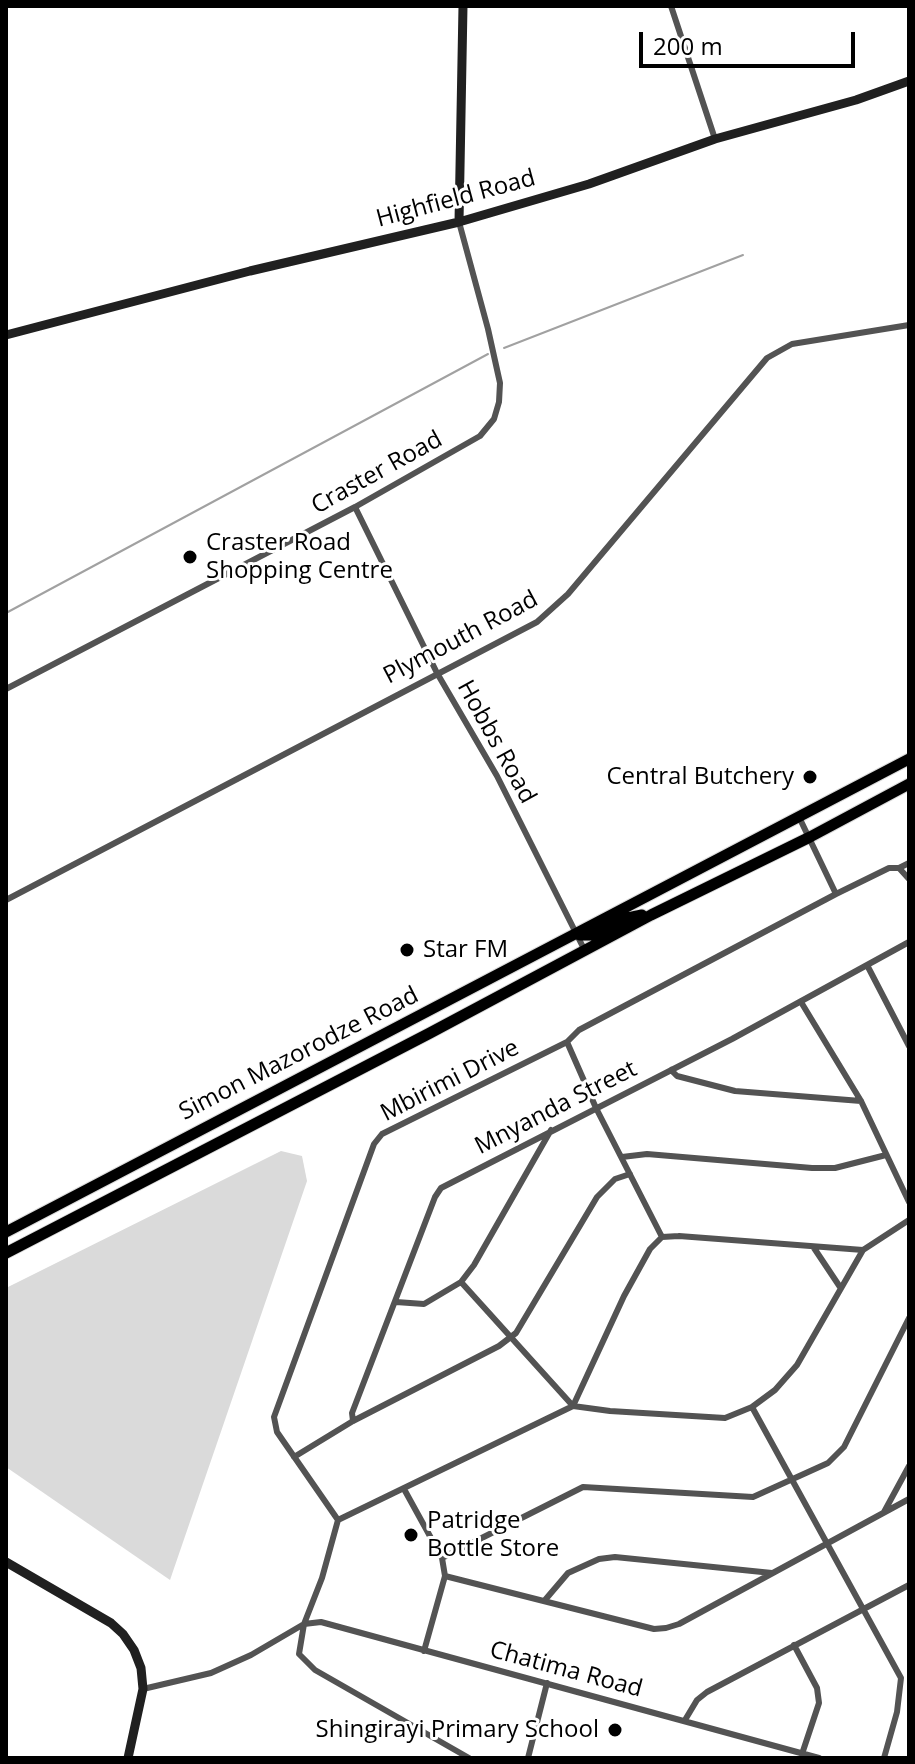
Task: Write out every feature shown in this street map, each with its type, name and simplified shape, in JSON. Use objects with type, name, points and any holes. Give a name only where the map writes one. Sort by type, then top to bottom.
[{"type":"highway","name":"Simon Mazorodze Road","points":[[6,1232],[909,759]]},
{"type":"highway","name":"Simon Mazorodze Road","points":[[6,1253],[651,915],[810,837],[909,784]]},
{"type":"highway","points":[[577,934],[594,935],[623,919],[651,915]]},
{"type":"street","points":[[459,222],[463,6]]},
{"type":"street","points":[[671,6],[715,139]]},
{"type":"street","name":"Highfield Road","points":[[6,335],[250,271],[459,222],[589,184],[715,139],[856,100],[909,81]]},
{"type":"street","name":"Craster Road","points":[[6,689],[355,507],[480,436],[494,419],[500,383],[459,222]]},
{"type":"street","name":"Plymouth Road","points":[[6,900],[551,612],[767,358],[792,344],[909,325]]},
{"type":"street","name":"Hobbs Road","points":[[355,507],[437,673],[497,776],[585,951]]},
{"type":"street","points":[[799,817],[836,894]]},
{"type":"street","name":"Mbirimi Drive","points":[[338,1520],[277,1432],[274,1417],[374,1144],[382,1134],[567,1042],[579,1030],[836,894],[889,868],[899,868],[909,863]]},
{"type":"street","points":[[899,868],[909,879]]},
{"type":"street","name":"Mnyanda Street","points":[[353,1421],[352,1413],[441,1188],[801,1002],[909,942]]},
{"type":"street","points":[[867,965],[909,1046]]},
{"type":"street","points":[[801,1002],[861,1101],[909,1202]]},
{"type":"street","points":[[567,1042],[596,1108],[662,1237]]},
{"type":"street","points":[[671,1070],[677,1076],[735,1091],[861,1101]]},
{"type":"street","points":[[396,1302],[424,1304],[461,1282],[474,1265],[551,1130]]},
{"type":"street","points":[[622,1157],[647,1154],[835,1168],[886,1155]]},
{"type":"street","points":[[294,1457],[353,1421],[511,1337],[526,1319],[597,1197],[615,1179],[630,1174]]},
{"type":"street","points":[[469,1758],[315,1670],[299,1654],[304,1624],[322,1578],[338,1520],[573,1406],[725,1418],[752,1407],[775,1390],[797,1365],[863,1250],[909,1220]]},
{"type":"street","points":[[573,1406],[639,1268],[650,1249],[662,1237],[863,1250]]},
{"type":"street","points":[[814,1248],[840,1287]]},
{"type":"street","points":[[461,1282],[573,1406]]},
{"type":"street","points":[[442,1558],[583,1487],[753,1497],[828,1463],[844,1447],[909,1318]]},
{"type":"street","points":[[752,1407],[901,1678],[897,1712],[884,1758]]},
{"type":"street","points":[[884,1512],[909,1466]]},
{"type":"street","points":[[404,1489],[442,1558],[445,1576],[424,1651]]},
{"type":"street","points":[[445,1576],[654,1629],[666,1628],[679,1624],[909,1499]]},
{"type":"street","points":[[545,1600],[568,1573],[599,1559],[615,1557],[772,1573]]},
{"type":"street","points":[[6,1562],[99,1615],[123,1634],[134,1650],[141,1668],[143,1689],[128,1758]]},
{"type":"street","points":[[685,1720],[697,1700],[707,1692],[909,1585]]},
{"type":"street","name":"Chatima Road","points":[[304,1624],[321,1622],[819,1758]]},
{"type":"street","points":[[143,1689],[211,1673],[251,1655],[304,1624]]},
{"type":"street","points":[[794,1645],[817,1688],[819,1703],[802,1754]]},
{"type":"street","points":[[528,1758],[547,1683]]},
{"type":"shaded area","points":[[281,1151],[302,1156],[307,1181],[170,1580],[6,1467],[6,1288]]},
{"type":"waterway","points":[[504,348],[743,255]]},
{"type":"waterway","points":[[6,613],[488,354]]},
{"type":"place","name":"Craster Road Shopping Centre","points":[[190,557]]},
{"type":"place","name":"Central Butchery","points":[[810,777]]},
{"type":"place","name":"Star FM","points":[[407,950]]},
{"type":"place","name":"Patridge Bottle Store","points":[[411,1535]]},
{"type":"place","name":"Shingirayi Primary School","points":[[615,1730]]}]
